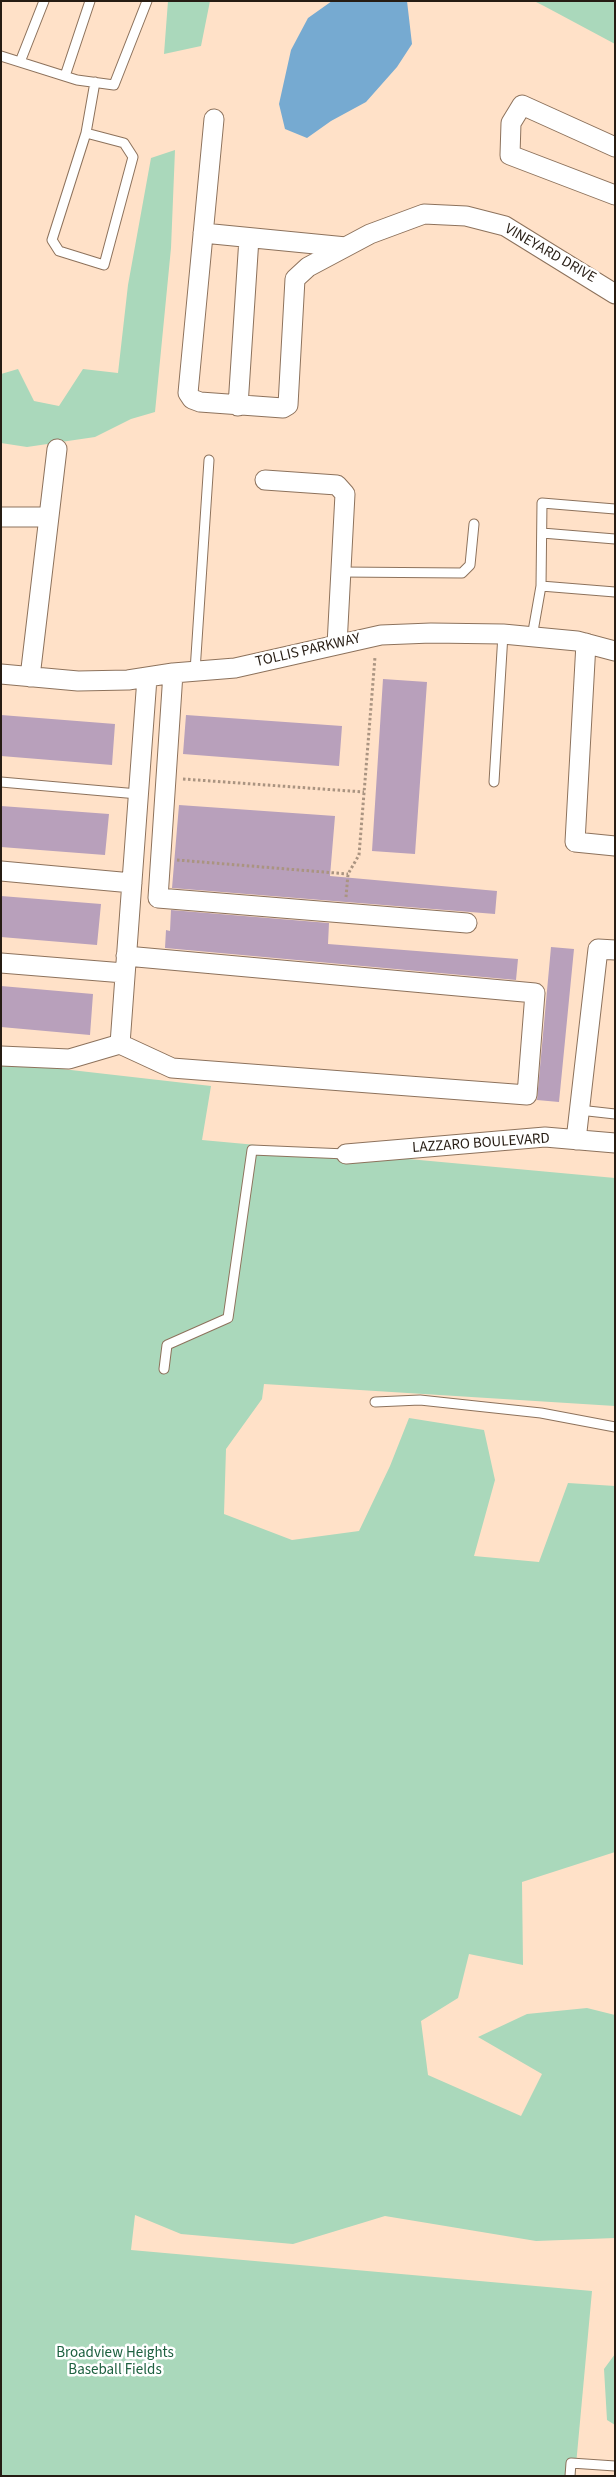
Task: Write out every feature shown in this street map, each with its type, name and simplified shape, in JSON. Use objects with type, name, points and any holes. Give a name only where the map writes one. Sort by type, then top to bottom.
[{"type":"street","points":[[615,147],[522,105],[511,123],[510,155],[615,195]]},
{"type":"street","points":[[214,119],[188,393],[192,399],[200,402],[238,406],[249,238]]},
{"type":"street","name":"VINEYARD DRIVE","points":[[238,406],[283,408],[288,405],[295,279],[308,267],[370,234],[424,214],[466,216],[505,226],[614,291]]},
{"type":"street","points":[[202,234],[346,247]]},
{"type":"street","points":[[30,677],[56,449]]},
{"type":"street","points":[[265,480],[337,485],[345,494],[337,645]]},
{"type":"street","points":[[1,517],[49,517]]},
{"type":"street","name":"TOLLIS PARKWAY","points":[[1,674],[78,681],[147,678],[174,673],[235,668],[381,635],[431,633],[504,634],[586,643],[615,651]]},
{"type":"street","points":[[586,643],[575,842],[615,846]]},
{"type":"street","points":[[174,673],[158,898],[467,923]]},
{"type":"street","points":[[120,1044],[147,678]]},
{"type":"street","points":[[1,871],[132,883]]},
{"type":"street","points":[[576,1140],[598,949],[615,950]]},
{"type":"street","points":[[1,963],[125,965],[535,993],[527,1096],[172,1068],[120,1044],[69,1060],[1,1056]]},
{"type":"street","name":"LAZZARO BOULEVARD","points":[[346,1154],[545,1137],[615,1143]]},
{"type":"lane","points":[[20,62],[44,1]]},
{"type":"lane","points":[[65,76],[90,1]]},
{"type":"lane","points":[[1,56],[65,76],[114,85],[147,1]]},
{"type":"lane","points":[[86,133],[124,143],[133,158],[104,265],[59,252],[52,240],[86,133],[95,82]]},
{"type":"lane","points":[[195,671],[209,460]]},
{"type":"lane","points":[[532,637],[541,586],[542,503],[615,509]]},
{"type":"lane","points":[[341,572],[462,573],[470,565],[474,524]]},
{"type":"lane","points":[[542,533],[615,539]]},
{"type":"lane","points":[[541,586],[615,592]]},
{"type":"lane","points":[[494,782],[504,634]]},
{"type":"lane","points":[[1,782],[138,794]]},
{"type":"lane","points":[[579,1110],[615,1114]]},
{"type":"lane","points":[[164,1369],[167,1345],[228,1318],[252,1150],[346,1154]]},
{"type":"lane","points":[[375,1402],[420,1400],[541,1414],[615,1427]]},
{"type":"lane","points":[[570,2476],[571,2463],[615,2466]]},
{"type":"path","points":[[344,913],[348,874],[359,855],[375,657]]},
{"type":"path","points":[[166,777],[364,792]]},
{"type":"path","points":[[160,858],[348,874]]},
{"type":"green space","points":[[168,1],[210,1],[201,46],[164,54]]},
{"type":"green space","points":[[534,1],[615,1],[615,44],[544,6]]},
{"type":"green space","points":[[175,150],[171,248],[155,412],[131,419],[95,437],[27,447],[1,443],[1,374],[18,369],[34,401],[59,406],[83,369],[118,373],[128,285],[151,158]]},
{"type":"green space","name":"Broadview Heights Baseball Fields","points":[[1,1062],[211,1086],[202,1140],[615,1178],[615,1406],[264,1384],[262,1399],[226,1449],[224,1514],[292,1540],[359,1531],[390,1466],[409,1418],[484,1430],[495,1480],[474,1556],[539,1562],[568,1483],[615,1486],[615,1852],[522,1882],[523,1965],[469,1954],[458,1998],[421,2021],[428,2075],[521,2116],[542,2074],[478,2037],[527,2014],[587,2008],[615,2015],[615,2238],[536,2241],[385,2216],[293,2244],[181,2234],[135,2215],[131,2250],[592,2291],[575,2476],[1,2476]]},
{"type":"green space","points":[[615,2354],[615,2425],[607,2420],[604,2369]]},
{"type":"water","points":[[332,1],[407,1],[412,44],[397,67],[366,102],[331,121],[307,138],[285,129],[279,104],[291,50],[308,18]]},
{"type":"building","points":[[383,679],[427,682],[415,854],[372,851]]},
{"type":"building","points":[[1,715],[115,724],[112,765],[1,756]]},
{"type":"building","points":[[186,715],[342,726],[339,766],[183,754]]},
{"type":"building","points":[[179,805],[335,816],[330,876],[497,891],[495,914],[172,888]]},
{"type":"building","points":[[1,806],[109,814],[105,855],[1,847]]},
{"type":"building","points":[[1,896],[101,904],[97,945],[1,937]]},
{"type":"building","points":[[171,910],[329,923],[328,944],[518,959],[516,980],[165,948],[166,930],[170,931]]},
{"type":"building","points":[[551,947],[574,949],[559,1102],[537,1100]]},
{"type":"building","points":[[1,986],[93,994],[90,1035],[1,1027]]}]
